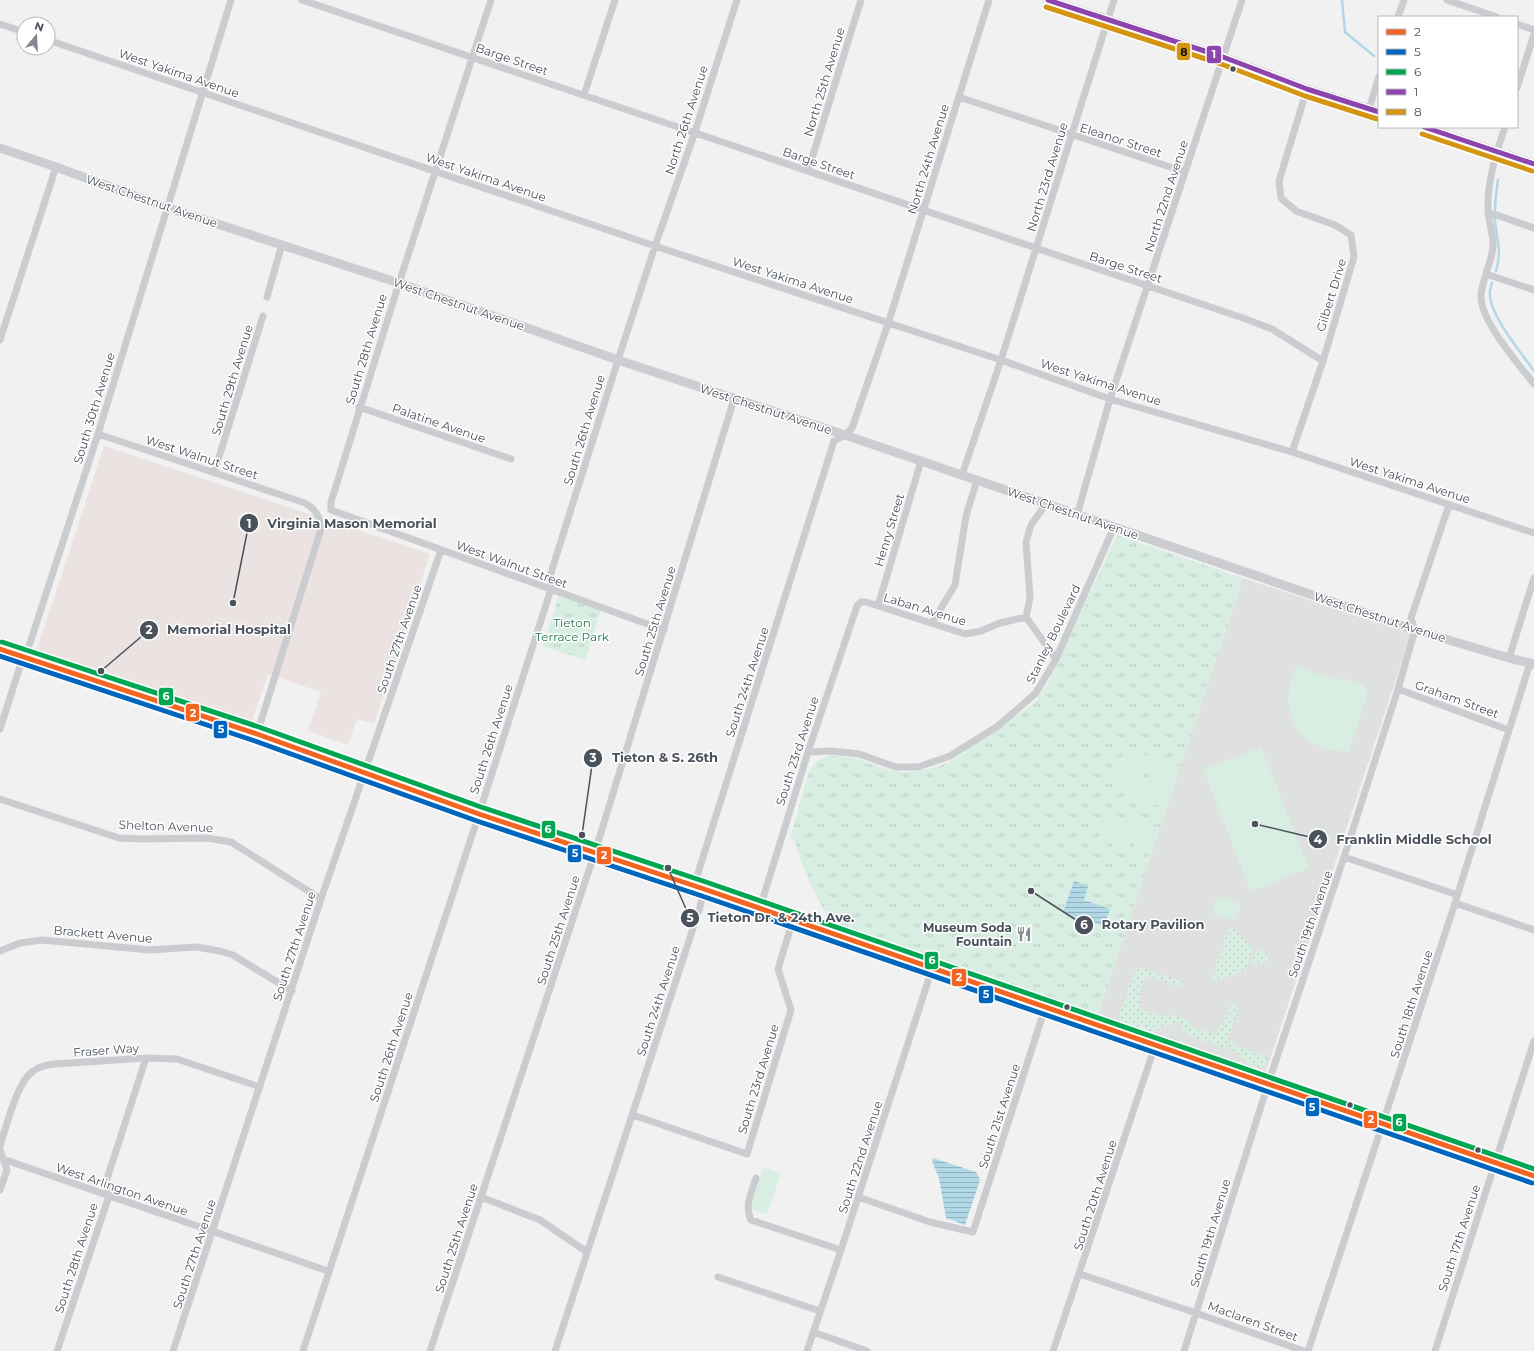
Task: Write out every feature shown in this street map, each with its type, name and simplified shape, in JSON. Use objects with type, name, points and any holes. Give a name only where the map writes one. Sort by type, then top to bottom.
[{"type":"main road","points":[[1048,0],[1223,57],[1306,89],[1378,112]]},
{"type":"main road","points":[[1427,128],[1534,164]]},
{"type":"main road","name":"West Chestnut Avenue","points":[[0,148],[56,166],[168,208],[399,283],[618,360],[846,435],[1415,630],[1532,664]]},
{"type":"main road","points":[[0,649],[257,734],[479,814],[760,908],[932,969],[1534,1176]]},
{"type":"street","name":"South 30th Avenue","points":[[0,729],[23,657],[30,643],[98,434],[204,93],[231,0]]},
{"type":"street","name":"Barge Street","points":[[302,0],[1243,318],[1272,330],[1323,361]]},
{"type":"street","name":"South 28th Avenue","points":[[331,510],[331,502],[434,171],[473,58],[491,0]]},
{"type":"street","points":[[584,95],[615,0]]},
{"type":"street","name":"North 26th Avenue","points":[[655,246],[695,132],[737,0]]},
{"type":"street","name":"North 25th Avenue","points":[[808,171],[861,0]]},
{"type":"street","name":"North 24th Avenue","points":[[888,324],[989,0]]},
{"type":"street","name":"North 23rd Avenue","points":[[1001,360],[1114,0]]},
{"type":"street","name":"North 22nd Avenue","points":[[1110,399],[1242,0]]},
{"type":"street","points":[[1398,16],[1404,0]]},
{"type":"street","points":[[1447,0],[1494,16]]},
{"type":"street","points":[[0,24],[16,29]]},
{"type":"street","points":[[1518,24],[1534,30]]},
{"type":"street","points":[[1518,85],[1534,34]]},
{"type":"street","name":"West Yakima Avenue","points":[[56,43],[655,246],[1001,360],[1110,399],[1292,452],[1534,533]]},
{"type":"street","points":[[1369,109],[1378,79]]},
{"type":"street","name":"Gilbert Drive","points":[[1292,452],[1323,361],[1354,257],[1351,236],[1336,225],[1296,211],[1281,198],[1279,181],[1306,89]]},
{"type":"street","name":"Eleanor Street","points":[[959,96],[1071,135],[1185,172]]},
{"type":"street","points":[[1505,128],[1497,151],[1490,181],[1493,214],[1493,246],[1481,298],[1485,313],[1492,327],[1534,384]]},
{"type":"street","points":[[0,340],[56,166]]},
{"type":"street","points":[[1493,214],[1534,228]]},
{"type":"street","points":[[267,297],[282,244]]},
{"type":"street","name":"South 26th Avenue","points":[[303,1351],[479,814],[550,589],[550,576],[655,246]]},
{"type":"street","points":[[1486,274],[1534,290]]},
{"type":"street","name":"South 29th Avenue","points":[[214,473],[263,316]]},
{"type":"street","name":"South 24th Avenue","points":[[555,1351],[700,907],[704,889],[697,876],[834,441],[846,435],[852,428],[888,324]]},
{"type":"street","points":[[962,475],[1001,360]]},
{"type":"street","name":"South 25th Avenue","points":[[430,1351],[595,852],[734,399]]},
{"type":"street","points":[[1077,515],[1110,399]]},
{"type":"street","name":"Palatine Avenue","points":[[360,407],[511,459]]},
{"type":"street","name":"West Walnut Street","points":[[98,434],[306,503],[314,508],[318,515],[321,529],[257,734]]},
{"type":"street","name":"Henry Street","points":[[878,606],[921,461]]},
{"type":"street","points":[[932,623],[955,585],[966,516],[977,480]]},
{"type":"street","points":[[1046,504],[1031,526],[1026,542],[1030,598],[1026,617],[1056,659]]},
{"type":"street","name":"South 19th Avenue","points":[[1184,1351],[1268,1084],[1344,857],[1398,689],[1415,630],[1411,618],[1449,505]]},
{"type":"street","name":"West Walnut Street","points":[[331,510],[664,630]]},
{"type":"street","name":"Stanley Boulevard","points":[[808,752],[832,751],[858,754],[896,767],[918,767],[950,756],[998,726],[1036,693],[1056,659],[1114,527]]},
{"type":"street","name":"South 27th Avenue","points":[[173,1351],[321,899],[441,550]]},
{"type":"street","points":[[1509,658],[1534,578]]},
{"type":"street","name":"Laban Avenue","points":[[861,602],[866,602],[965,634],[981,632],[1000,623],[1026,617]]},
{"type":"street","name":"South 23rd Avenue","points":[[760,908],[808,752],[857,606],[861,602]]},
{"type":"street","name":"South 18th Avenue","points":[[1308,1351],[1384,1125],[1509,730],[1532,664]]},
{"type":"street","name":"Graham Street","points":[[1398,689],[1509,730]]},
{"type":"street","name":"Shelton Avenue","points":[[0,799],[119,838],[207,838],[231,842],[238,845],[321,899]]},
{"type":"street","points":[[1344,857],[1458,895]]},
{"type":"street","points":[[1455,903],[1534,930]]},
{"type":"street","name":"South 23rd Avenue","points":[[633,1116],[747,1154],[791,1010],[778,969],[792,920]]},
{"type":"street","name":"Brackett Avenue","points":[[0,951],[20,943],[42,940],[150,950],[196,947],[220,951],[233,956],[292,991]]},
{"type":"street","name":"South 22nd Avenue","points":[[807,1351],[932,969]]},
{"type":"street","name":"South 21st Avenue","points":[[858,1197],[930,1222],[973,1232],[1045,1008]]},
{"type":"street","name":"South 17th Avenue","points":[[1435,1351],[1534,1041]]},
{"type":"street","name":"South 20th Avenue","points":[[1053,1351],[1155,1046]]},
{"type":"street","name":"South 28th Avenue","points":[[57,1351],[109,1196],[106,1182],[146,1058]]},
{"type":"street","name":"Fraser Way","points":[[0,1146],[18,1092],[24,1080],[31,1072],[42,1066],[146,1058],[167,1058],[187,1061],[260,1087]]},
{"type":"street","points":[[0,1150],[1,1159],[7,1170],[0,1190]]},
{"type":"street","name":"West Arlington Avenue","points":[[1,1159],[328,1271]]},
{"type":"street","points":[[756,1178],[748,1206],[748,1214],[751,1220],[841,1250]]},
{"type":"street","points":[[481,1197],[540,1220],[587,1252]]},
{"type":"street","name":"Maclaren Street","points":[[1080,1274],[1304,1351]]},
{"type":"street","points":[[718,1276],[820,1311]]},
{"type":"street","points":[[813,1332],[867,1351]]},
{"type":"shaded area","points":[[104,446],[430,554],[374,724],[357,719],[348,745],[308,731],[321,692],[268,674],[251,724],[36,652]]},
{"type":"shaded area","points":[[1243,578],[1411,634],[1265,1074],[1098,1015]]},
{"type":"green space","points":[[1117,535],[1243,578],[1098,1015],[1061,1004],[833,925],[811,885],[795,842],[790,838],[808,774],[816,763],[826,757],[838,755],[901,772],[912,772],[932,768],[949,762],[965,752],[1029,707],[1036,701],[1048,683]]},
{"type":"green space","name":"Tieton Terrace Park","points":[[559,596],[601,610],[585,660],[543,646]]},
{"type":"green space","points":[[1297,667],[1340,681],[1341,678],[1363,685],[1368,691],[1349,752],[1321,747],[1310,741],[1294,724],[1290,713],[1289,690]]},
{"type":"green space","points":[[1261,747],[1309,868],[1251,891],[1203,769]]},
{"type":"green space","points":[[1125,748],[1150,756],[1136,798],[1111,790]]},
{"type":"green space","points":[[1155,757],[1179,766],[1165,808],[1141,799]]},
{"type":"green space","points":[[1112,809],[1119,811],[1117,816],[1120,817],[1111,844],[1108,843],[1106,847],[1100,845],[1101,841],[1098,839],[1108,813],[1111,814]]},
{"type":"green space","points":[[1129,815],[1136,817],[1134,822],[1137,823],[1128,849],[1125,849],[1123,853],[1116,850],[1118,846],[1115,845],[1125,818],[1127,819]]},
{"type":"green space","points":[[1145,821],[1152,823],[1151,828],[1153,829],[1144,855],[1141,855],[1140,859],[1133,856],[1134,852],[1132,851],[1141,824],[1144,825]]},
{"type":"green space","points":[[1217,896],[1241,904],[1235,921],[1212,913]]},
{"type":"green space","points":[[1230,926],[1252,946],[1246,970],[1211,983]]},
{"type":"green space","points":[[1257,949],[1270,953],[1267,961],[1255,965],[1252,964]]},
{"type":"green space","points":[[1136,967],[1185,982],[1183,987],[1145,976],[1139,995],[1141,996],[1138,1008],[1169,1018],[1170,1014],[1190,1021],[1189,1026],[1216,1035],[1220,1024],[1224,1025],[1231,1002],[1236,1003],[1238,1009],[1225,1048],[1188,1036],[1182,1028],[1183,1023],[1176,1022],[1150,1033],[1117,1022]]},
{"type":"green space","points":[[1232,1038],[1236,1046],[1269,1057],[1263,1066],[1253,1068],[1241,1055],[1228,1049]]},
{"type":"green space","points":[[763,1167],[781,1173],[767,1214],[750,1209]]},
{"type":"water","points":[[1074,881],[1088,886],[1084,900],[1110,909],[1104,926],[1063,912]]},
{"type":"water","points":[[933,1158],[976,1172],[980,1180],[965,1225],[946,1218],[939,1178],[932,1161]]},
{"type":"waterway","points":[[1342,0],[1345,32],[1374,56]]},
{"type":"waterway","points":[[1496,271],[1499,258],[1495,221],[1498,180]]},
{"type":"waterway","points":[[1492,283],[1490,294],[1491,303],[1495,313],[1534,371]]},
{"type":"transit line","name":"1","points":[[1048,0],[1223,57],[1307,89],[1378,112]]},
{"type":"transit line","name":"8","points":[[1046,7],[1221,64],[1305,96],[1377,119]]},
{"type":"transit line","name":"1","points":[[1427,128],[1534,164]]},
{"type":"transit line","name":"8","points":[[1422,134],[1532,171]]},
{"type":"transit line","name":"6","points":[[2,642],[259,727],[481,807],[706,882],[1534,1169]]},
{"type":"transit line","name":"2","points":[[0,649],[257,734],[479,814],[704,889],[1534,1176]]},
{"type":"transit line","name":"5","points":[[0,656],[255,741],[477,821],[702,896],[1532,1183]]},
{"type":"place","name":"Virginia Mason Memorial","points":[[233,603]]},
{"type":"place","name":"Memorial Hospital","points":[[101,671]]},
{"type":"place","name":"Franklin Middle School","points":[[1255,824]]},
{"type":"place","name":"Tieton & S. 26th","points":[[582,835]]},
{"type":"place","name":"Tieton Dr. & 24th Ave.","points":[[668,868]]},
{"type":"place","name":"Rotary Pavilion","points":[[1031,891]]},
{"type":"place","name":"Museum Soda Fountain","points":[[1024,934]]}]
